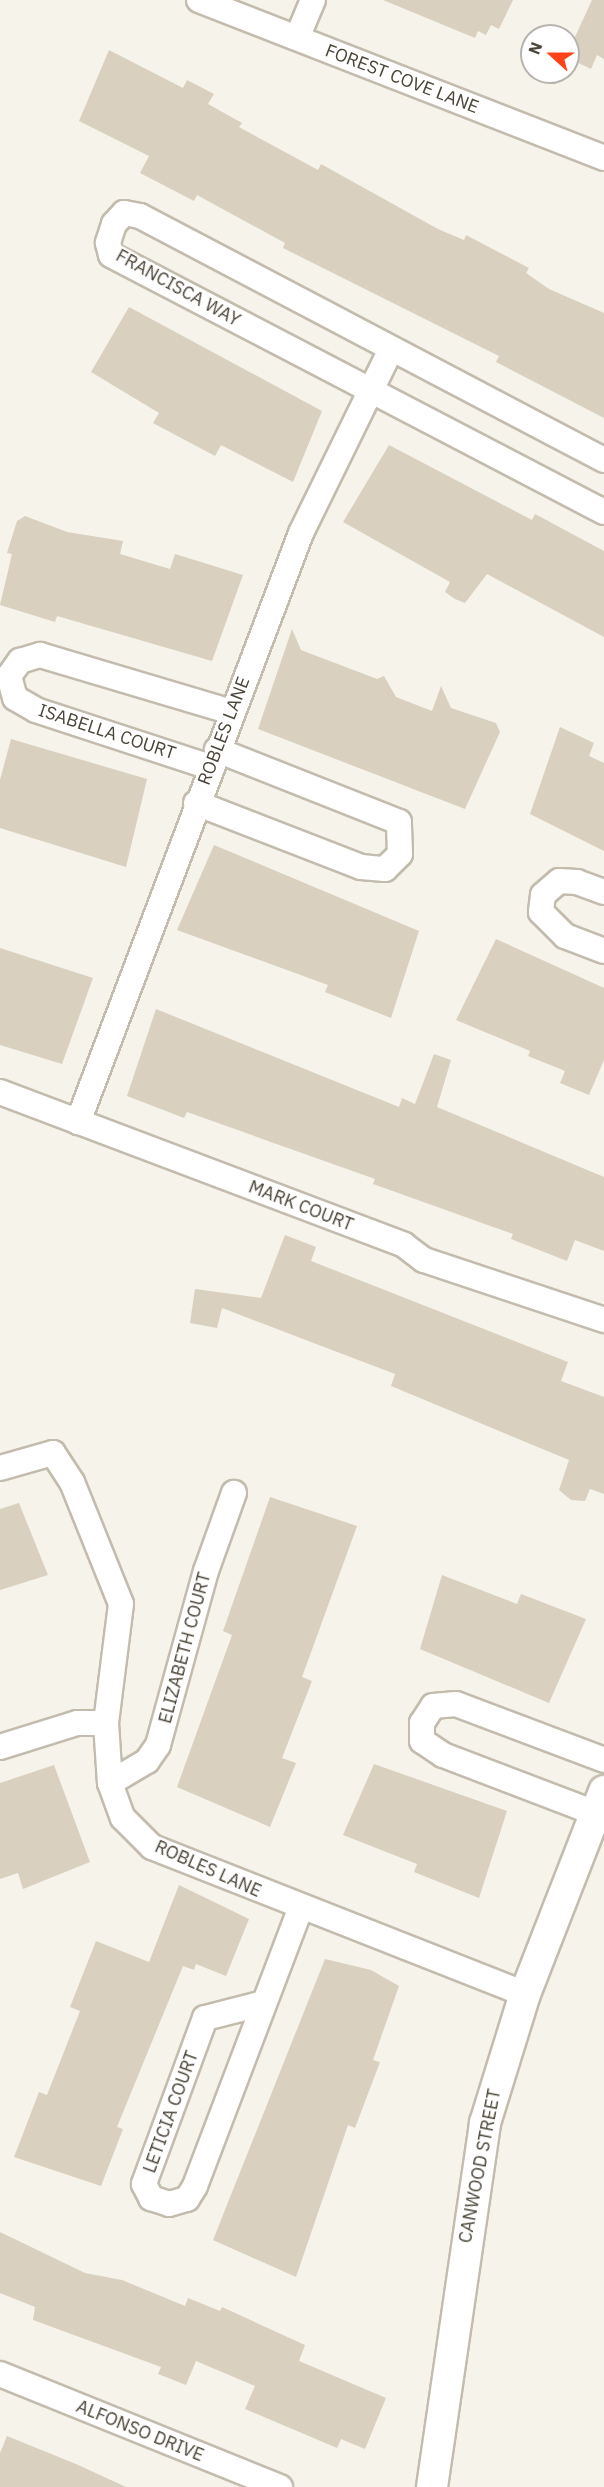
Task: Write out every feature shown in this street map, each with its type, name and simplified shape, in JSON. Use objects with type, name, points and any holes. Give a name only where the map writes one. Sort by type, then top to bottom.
[{"type":"street","name":"FOREST COVE LANE","points":[[199,0],[604,158]]},
{"type":"street","points":[[297,38],[313,0]]},
{"type":"street","name":"FRANCISCA WAY","points":[[603,510],[111,255],[108,243],[114,224],[124,213],[140,216],[604,460]]},
{"type":"street","name":"ROBLES LANE","points":[[78,1122],[213,758],[301,533],[391,349]]},
{"type":"street","name":"ISABELLA COURT","points":[[196,803],[361,867],[385,869],[400,854],[399,822],[213,758],[36,710],[15,698],[9,676],[20,661],[40,655],[231,712]]},
{"type":"street","points":[[604,892],[578,882],[559,882],[543,895],[542,912],[565,936],[604,951]]},
{"type":"street","name":"MARK COURT","points":[[0,1092],[602,1326]]},
{"type":"street","name":"ROBLES LANE","points":[[0,1468],[52,1453],[72,1482],[121,1604],[106,1723],[110,1783],[123,1818],[152,1847],[300,1909],[525,1994]]},
{"type":"street","name":"ELIZABETH COURT","points":[[110,1783],[147,1761],[158,1745],[206,1571],[234,1493]]},
{"type":"street","points":[[599,1802],[443,1755],[422,1741],[422,1723],[433,1706],[456,1704],[604,1760]]},
{"type":"street","points":[[0,1747],[77,1723],[106,1723]]},
{"type":"street","name":"CANWOOD STREET","points":[[432,2487],[474,2177],[497,2078],[525,1994],[599,1802]]},
{"type":"street","name":"LETICIA COURT","points":[[264,2003],[205,2018],[144,2184],[151,2198],[169,2204],[187,2199],[264,2003],[300,1909]]},
{"type":"street","name":"ALFONSO DRIVE","points":[[0,2374],[280,2487]]},
{"type":"building","points":[[383,0],[513,0],[499,29],[491,25],[486,35],[478,31],[475,38]]},
{"type":"building","points":[[592,0],[604,0],[604,59],[597,55],[591,69],[580,64],[580,26]]},
{"type":"building","points":[[109,50],[183,88],[187,80],[214,94],[208,104],[242,123],[239,127],[318,170],[321,164],[438,229],[464,240],[466,235],[529,268],[526,273],[549,289],[604,313],[604,418],[496,362],[499,356],[283,248],[285,243],[197,195],[194,201],[140,173],[149,156],[79,121]]},
{"type":"building","points":[[129,307],[322,411],[293,482],[221,445],[215,456],[153,423],[159,413],[91,372]]},
{"type":"building","points":[[389,445],[532,520],[535,514],[604,551],[604,637],[487,574],[465,603],[455,599],[445,592],[450,582],[343,522]]},
{"type":"building","points":[[25,516],[67,532],[123,541],[120,554],[170,569],[175,554],[243,575],[212,661],[57,616],[55,622],[0,605],[12,554],[7,553],[17,521]]},
{"type":"building","points":[[292,629],[301,650],[377,679],[384,676],[396,697],[432,711],[441,686],[451,708],[496,723],[500,732],[465,809],[258,729]]},
{"type":"building","points":[[560,727],[594,743],[589,756],[604,763],[604,851],[530,814]]},
{"type":"building","points":[[11,739],[147,779],[126,867],[0,828],[0,780]]},
{"type":"building","points":[[214,845],[419,931],[391,1018],[325,992],[328,985],[177,930]]},
{"type":"building","points":[[496,939],[604,988],[604,1060],[589,1095],[560,1083],[565,1071],[528,1056],[530,1051],[456,1020]]},
{"type":"building","points":[[0,948],[93,978],[62,1064],[0,1045]]},
{"type":"building","points":[[156,1009],[399,1107],[402,1098],[415,1104],[434,1054],[451,1060],[437,1107],[604,1177],[604,1251],[575,1240],[567,1261],[511,1239],[513,1234],[373,1184],[375,1179],[187,1112],[184,1118],[127,1096]]},
{"type":"building","points":[[285,1235],[316,1247],[311,1261],[568,1362],[561,1381],[604,1397],[604,1494],[590,1489],[585,1501],[571,1500],[559,1490],[569,1460],[391,1386],[395,1374],[222,1308],[217,1328],[190,1323],[195,1289],[261,1298]]},
{"type":"building","points":[[270,1497],[357,1526],[302,1677],[312,1681],[282,1758],[296,1763],[270,1827],[177,1787],[232,1635],[223,1631]]},
{"type":"building","points":[[19,1503],[48,1575],[0,1590],[0,1509]]},
{"type":"building","points":[[442,1575],[517,1604],[521,1594],[586,1619],[549,1703],[420,1649]]},
{"type":"building","points":[[374,1764],[507,1811],[479,1898],[414,1872],[417,1864],[343,1835]]},
{"type":"building","points":[[54,1765],[90,1862],[23,1889],[18,1873],[0,1879],[0,1783]]},
{"type":"building","points":[[179,1885],[249,1919],[226,1976],[196,1964],[194,1970],[183,1966],[117,2127],[123,2129],[101,2186],[14,2157],[39,2092],[47,2095],[80,2011],[70,2007],[96,1941],[149,1962]]},
{"type":"building","points":[[325,1959],[371,1970],[399,1986],[373,2060],[380,2062],[355,2128],[348,2125],[296,2277],[213,2240]]},
{"type":"building","points":[[0,2232],[85,2273],[122,2280],[185,2306],[188,2298],[220,2311],[222,2307],[305,2345],[299,2361],[386,2398],[365,2449],[341,2439],[337,2448],[245,2409],[255,2386],[196,2361],[186,2385],[158,2374],[161,2367],[33,2320],[35,2307],[0,2293]]},
{"type":"building","points":[[7,2436],[126,2487],[0,2487],[0,2453]]}]
